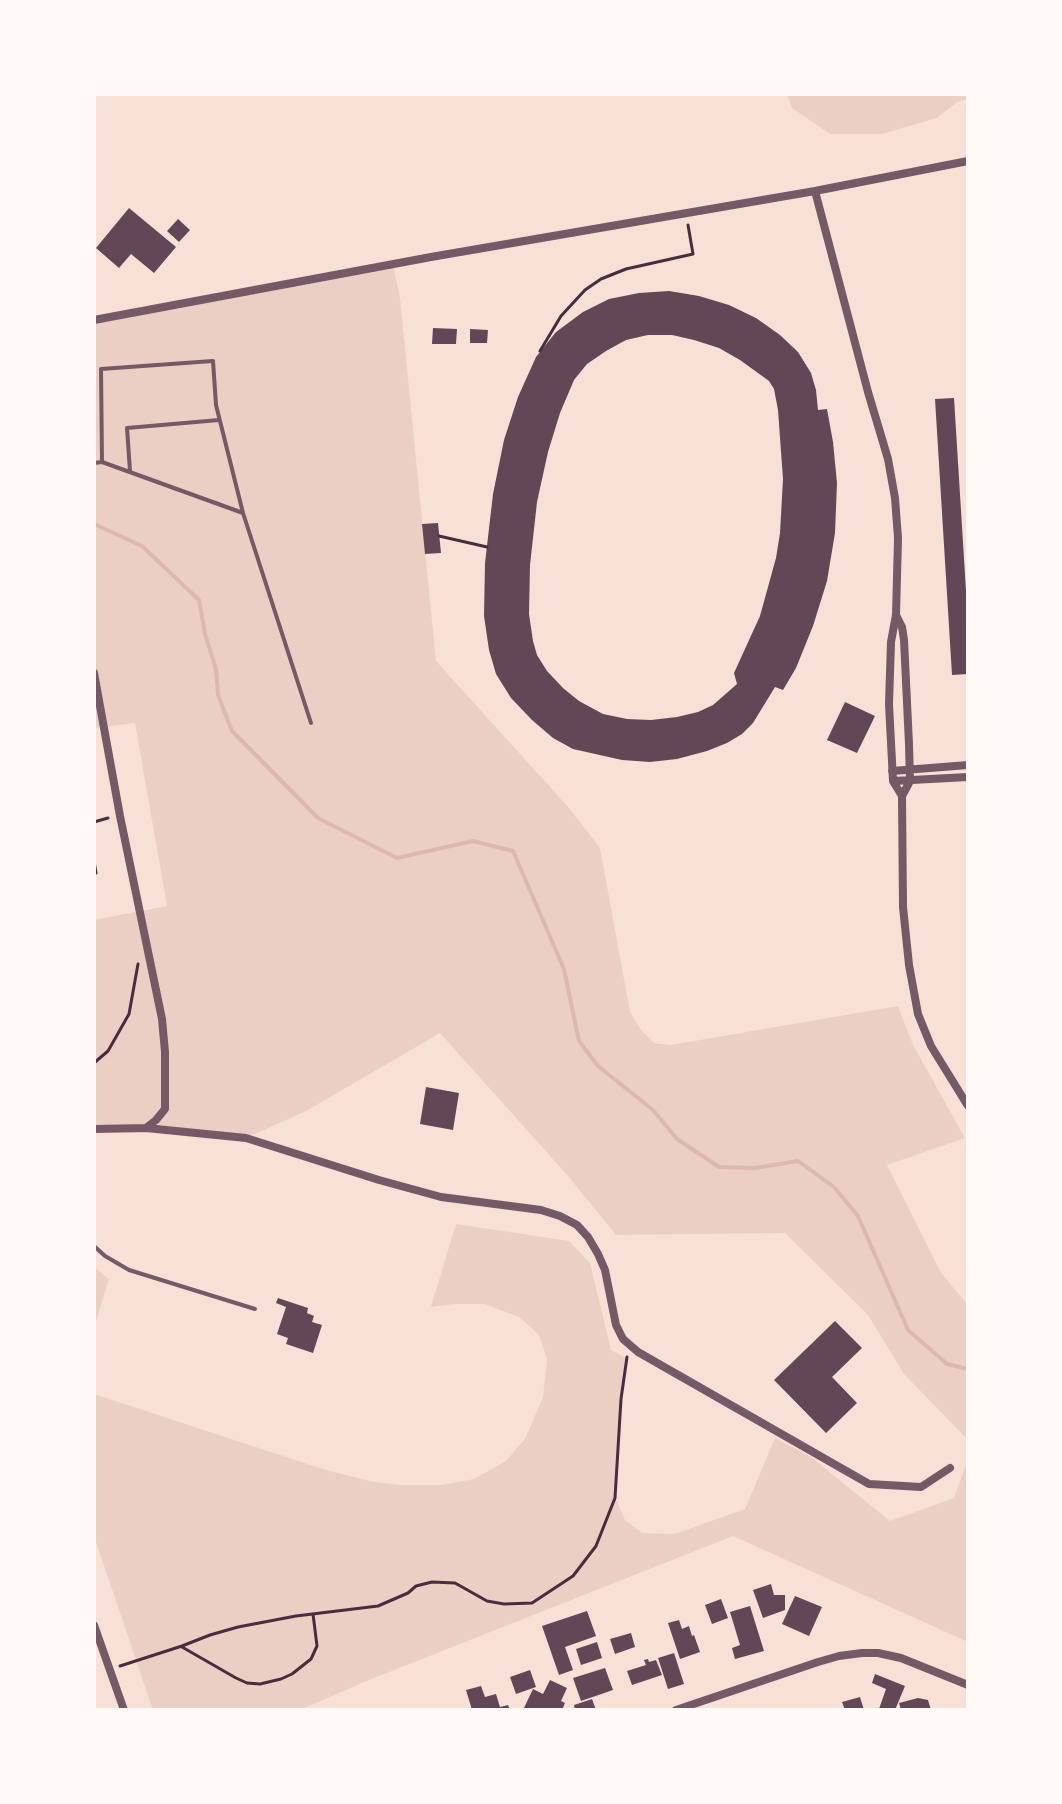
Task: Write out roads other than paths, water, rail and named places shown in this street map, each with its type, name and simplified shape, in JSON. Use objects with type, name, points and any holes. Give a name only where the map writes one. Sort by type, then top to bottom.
[{"type":"street","points":[[94,320],[968,161]]},
{"type":"street","points":[[815,191],[893,485],[898,538],[889,704],[893,781],[902,796]]},
{"type":"street","points":[[896,615],[902,627],[906,656],[910,781],[902,796],[903,907],[913,991],[918,1014],[931,1046],[968,1106]]},
{"type":"street","points":[[94,673],[162,1019],[165,1109],[146,1128]]},
{"type":"street","points":[[892,771],[968,765]]},
{"type":"street","points":[[893,781],[968,777]]},
{"type":"street","points":[[94,1129],[146,1128],[246,1138],[441,1197],[541,1210],[560,1216],[577,1225],[598,1254],[605,1270],[616,1325],[623,1339],[638,1352],[869,1484],[921,1487],[950,1468]]},
{"type":"street","points":[[94,1625],[124,1710]]},
{"type":"street","points":[[676,1710],[818,1662],[862,1653],[901,1658],[968,1685]]},
{"type":"lane","points":[[102,462],[101,369],[213,361],[216,405],[243,513],[311,723]]},
{"type":"lane","points":[[130,471],[127,428],[219,420]]},
{"type":"lane","points":[[94,463],[102,462],[130,471],[243,513]]},
{"type":"lane","points":[[94,1246],[129,1270],[255,1309]]},
{"type":"waterway","points":[[94,524],[142,546],[199,600],[216,669],[218,695],[232,731],[318,818],[397,858],[473,841],[513,851],[564,969],[579,1041],[598,1066],[653,1110],[677,1139],[719,1167],[755,1168],[798,1161],[834,1187],[858,1216],[908,1330],[947,1364],[968,1369]]}]
